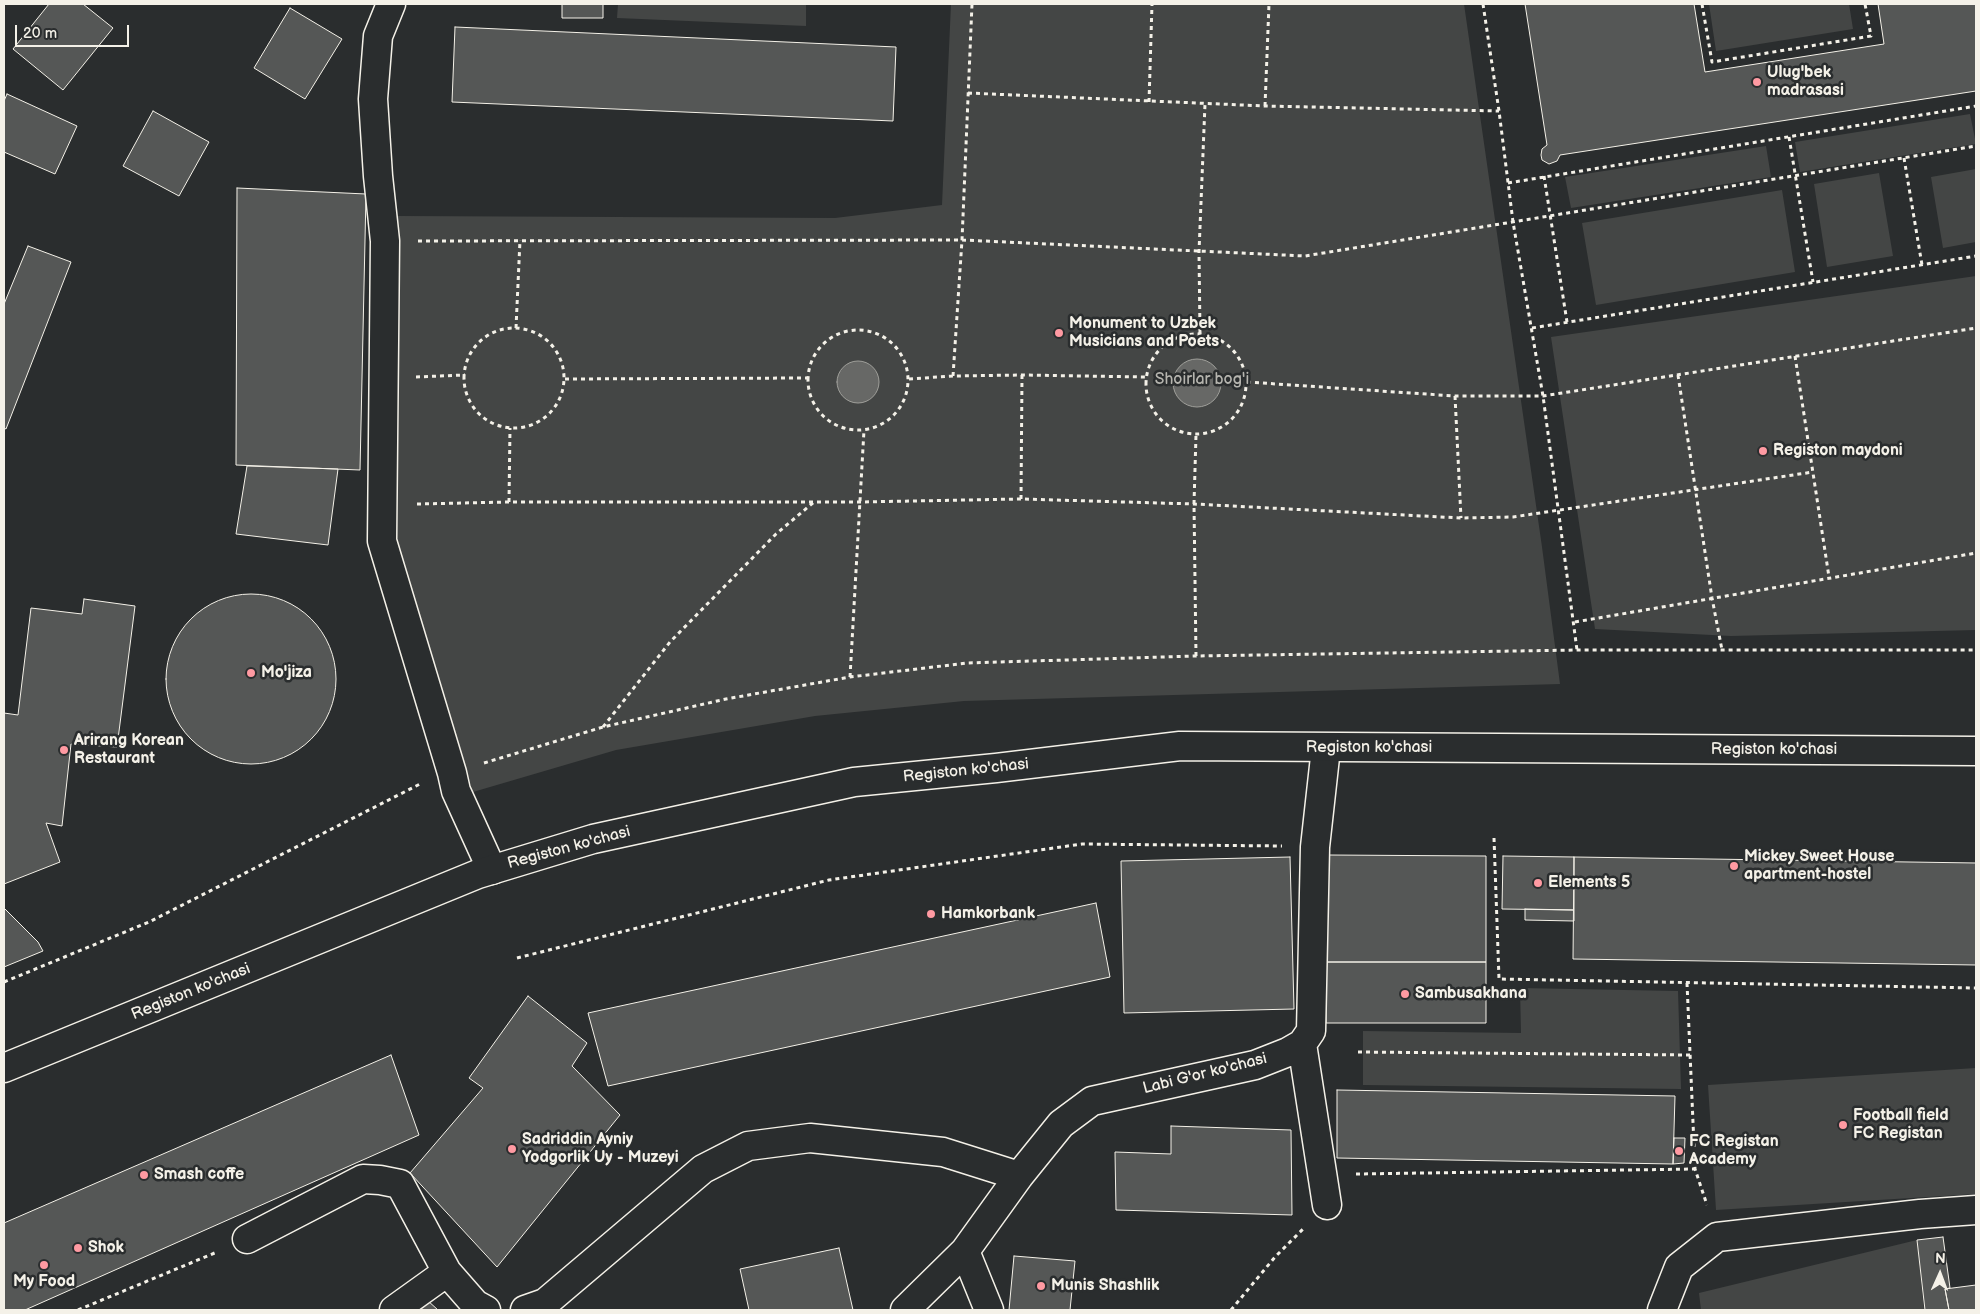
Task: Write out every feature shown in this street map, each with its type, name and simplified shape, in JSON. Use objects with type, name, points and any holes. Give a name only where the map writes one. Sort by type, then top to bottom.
[{"type":"main road","points":[[390,4],[378,36],[373,99],[378,176],[385,241],[382,541],[456,791],[492,870]]},
{"type":"main road","name":"Registon ko'chasi","points":[[4,1068],[492,870],[593,839],[854,782],[996,768],[1180,746],[1976,751]]},
{"type":"main road","points":[[1326,748],[1315,847],[1311,1031],[1302,1044],[1327,1205]]},
{"type":"main road","name":"Labi G'or ko'chasi","points":[[905,1310],[966,1251],[1020,1176],[1061,1124],[1092,1101],[1255,1065],[1288,1052],[1302,1044]]},
{"type":"main road","points":[[525,1310],[545,1303],[703,1169],[748,1146],[810,1138],[944,1152],[1020,1176]]},
{"type":"main road","points":[[247,1239],[363,1179],[400,1184],[447,1272],[475,1304],[486,1310]]},
{"type":"main road","points":[[1662,1310],[1679,1267],[1717,1237],[1920,1214],[1976,1210]]},
{"type":"main road","points":[[966,1251],[988,1310]]},
{"type":"main road","points":[[394,1310],[447,1272]]},
{"type":"path","points":[[953,376],[962,240],[972,4]]},
{"type":"path","points":[[1149,102],[1152,4]]},
{"type":"path","points":[[1265,106],[1270,4]]},
{"type":"path","points":[[1482,4],[1499,111],[1513,222],[1543,396],[1575,622],[1577,650]]},
{"type":"path","points":[[1702,4],[1712,62],[1871,36],[1865,4]]},
{"type":"path","points":[[968,94],[1265,106],[1499,111]]},
{"type":"path","points":[[1200,333],[1199,252],[1205,104]]},
{"type":"path","points":[[1508,182],[1976,106]]},
{"type":"path","points":[[1789,137],[1813,282]]},
{"type":"path","points":[[385,241],[962,240],[1305,256],[1976,146]]},
{"type":"path","points":[[1904,158],[1922,265]]},
{"type":"path","points":[[1544,176],[1567,322]]},
{"type":"path","points":[[516,328],[520,240]]},
{"type":"path","points":[[1532,328],[1976,256]]},
{"type":"path","points":[[516,328],[531,331],[545,339],[556,350],[562,363],[564,379],[562,395],[548,415],[527,427],[510,428],[495,424],[482,416],[472,404],[466,390],[465,375],[468,360],[476,347],[487,337],[501,330],[516,328]]},
{"type":"path","points":[[1247,382],[1455,396],[1543,396],[1976,328]]},
{"type":"path","points":[[850,330],[867,330],[884,336],[897,347],[906,362],[909,379],[907,394],[901,408],[891,419],[878,426],[864,430],[849,430],[836,426],[823,418],[814,406],[809,393],[807,378],[811,361],[820,346],[826,341],[833,336],[850,330]]},
{"type":"path","points":[[1200,333],[1214,337],[1227,344],[1237,354],[1244,367],[1247,382],[1245,398],[1238,412],[1227,425],[1213,432],[1196,435],[1180,432],[1164,424],[1153,411],[1146,395],[1146,378],[1150,362],[1158,350],[1170,340],[1185,334],[1200,333]]},
{"type":"path","points":[[1795,356],[1829,577]]},
{"type":"path","points":[[1678,374],[1712,598],[1722,650]]},
{"type":"path","points":[[383,378],[465,375]]},
{"type":"path","points":[[1021,499],[1022,375]]},
{"type":"path","points":[[909,379],[1022,375],[1146,378]]},
{"type":"path","points":[[564,379],[807,378]]},
{"type":"path","points":[[1455,396],[1461,518]]},
{"type":"path","points":[[509,502],[510,428]]},
{"type":"path","points":[[850,677],[864,430]]},
{"type":"path","points":[[1196,435],[1194,504],[1196,656]]},
{"type":"path","points":[[381,505],[509,502],[859,502],[1021,499],[1194,504],[1461,518],[1513,518],[1813,472]]},
{"type":"path","points":[[603,727],[670,642],[776,534],[815,501]]},
{"type":"path","points":[[1575,622],[1976,553]]},
{"type":"path","points":[[452,773],[603,727],[726,700],[850,677],[967,663],[1196,656],[1577,650],[1976,650]]},
{"type":"path","points":[[4,982],[149,922],[423,782]]},
{"type":"path","points":[[1494,838],[1499,979],[1976,988]]},
{"type":"path","points":[[517,958],[829,880],[1082,844],[1315,847]]},
{"type":"path","points":[[1687,983],[1695,1169],[1717,1237]]},
{"type":"path","points":[[1358,1052],[1690,1055]]},
{"type":"path","points":[[1231,1310],[1275,1257],[1335,1196],[1342,1175],[1695,1169]]},
{"type":"path","points":[[78,1310],[247,1239]]},
{"type":"green space","points":[[618,4],[806,4],[806,26],[617,18]]},
{"type":"green space","name":"Shoirlar bog'i","points":[[951,4],[1464,4],[1560,684],[964,701],[815,716],[616,750],[473,792],[393,539],[398,216],[835,218],[942,205]]},
{"type":"green space","points":[[1709,4],[1849,4],[1853,29],[1716,51]]},
{"type":"green space","points":[[1970,114],[1976,144],[1800,172],[1795,142]]},
{"type":"green space","points":[[1766,146],[1771,177],[1571,208],[1565,177]]},
{"type":"green space","points":[[1976,169],[1976,242],[1943,248],[1931,177]]},
{"type":"green space","points":[[1879,173],[1893,256],[1827,267],[1814,184]]},
{"type":"green space","points":[[1782,190],[1795,272],[1596,305],[1582,223]]},
{"type":"green space","points":[[1976,276],[1976,630],[1731,636],[1595,629],[1551,337]]},
{"type":"green space","points":[[1520,988],[1678,991],[1681,1089],[1363,1085],[1363,1031],[1521,1033]]},
{"type":"green space","name":"Football field FC Registan","points":[[1976,1068],[1976,1194],[1716,1210],[1708,1085]]},
{"type":"green space","points":[[1917,1240],[1924,1310],[1701,1310],[1699,1293]]},
{"type":"shaded area","points":[[1197,359],[1206,361],[1214,366],[1219,374],[1221,383],[1219,392],[1214,400],[1206,405],[1197,407],[1188,405],[1180,400],[1175,392],[1173,383],[1175,374],[1180,366],[1188,361]]},
{"type":"shaded area","points":[[862,361],[870,364],[876,370],[879,382],[876,394],[870,400],[854,403],[846,400],[840,394],[837,378],[840,370],[846,364]]},
{"type":"building","points":[[49,4],[83,4],[113,28],[63,90],[13,49]]},
{"type":"building","points":[[562,4],[603,4],[603,18],[562,18]]},
{"type":"building","name":"Ulug'bek mаdrаsasi","points":[[1525,4],[1694,4],[1705,72],[1884,44],[1878,4],[1976,4],[1976,91],[1560,155],[1557,161],[1549,164],[1542,160],[1541,155],[1542,149],[1547,145]]},
{"type":"building","points":[[290,8],[342,39],[305,99],[254,68]]},
{"type":"building","points":[[455,27],[896,47],[893,121],[452,102]]},
{"type":"building","points":[[7,94],[77,126],[55,174],[4,152],[4,101]]},
{"type":"building","points":[[153,111],[209,142],[179,196],[123,166]]},
{"type":"building","points":[[237,188],[366,194],[360,470],[236,465]]},
{"type":"building","points":[[28,246],[71,262],[6,429],[4,428],[4,304]]},
{"type":"building","points":[[247,466],[338,469],[328,545],[236,534]]},
{"type":"building","name":"Mo'jiza","points":[[251,594],[276,598],[291,604],[305,613],[317,625],[326,639],[332,654],[336,679],[332,704],[326,719],[317,733],[305,745],[291,754],[276,760],[251,764],[226,760],[211,754],[197,745],[185,733],[176,719],[170,704],[166,679],[170,654],[176,639],[185,625],[197,613],[211,604],[226,598]]},
{"type":"building","points":[[84,599],[135,606],[117,747],[71,744],[62,826],[46,823],[60,862],[4,884],[4,713],[18,715],[31,608],[82,614]]},
{"type":"building","points":[[1326,855],[1486,856],[1486,962],[1325,962]]},
{"type":"building","name":"Elements 5","points":[[1503,856],[1574,857],[1574,910],[1502,909]]},
{"type":"building","points":[[1290,857],[1294,1009],[1124,1013],[1121,861]]},
{"type":"building","points":[[1574,857],[1976,863],[1976,965],[1573,959]]},
{"type":"building","points":[[1096,903],[1110,977],[608,1086],[588,1013]]},
{"type":"building","points":[[4,908],[38,942],[43,951],[4,967]]},
{"type":"building","points":[[1525,909],[1574,910],[1574,921],[1525,920]]},
{"type":"building","points":[[1325,962],[1486,962],[1486,1023],[1326,1023]]},
{"type":"building","name":"Sadriddin Ayniy Yodgorlik Uy - Muzeyi","points":[[528,996],[587,1043],[572,1066],[620,1115],[497,1267],[410,1173],[483,1088],[469,1078]]},
{"type":"building","points":[[391,1055],[419,1135],[25,1310],[4,1310],[4,1223]]},
{"type":"building","points":[[1337,1090],[1675,1096],[1673,1164],[1337,1158]]},
{"type":"building","points":[[1171,1126],[1291,1130],[1292,1215],[1116,1210],[1115,1152],[1171,1154]]},
{"type":"building","name":"FC Registan Academy","points":[[1674,1138],[1685,1138],[1684,1163],[1673,1164]]},
{"type":"building","points":[[1943,1237],[1950,1288],[1945,1289],[1949,1310],[1925,1310],[1917,1240]]},
{"type":"building","points":[[839,1248],[853,1310],[749,1310],[740,1269]]},
{"type":"building","points":[[1014,1256],[1075,1261],[1070,1310],[1009,1310]]},
{"type":"building","points":[[1976,1285],[1976,1310],[1949,1310],[1945,1289]]},
{"type":"building","points":[[427,1300],[438,1310],[417,1310]]},
{"type":"place","name":"Ulug'bek mаdrаsasi","points":[[1757,82]]},
{"type":"place","name":"Monument to Uzbek Musicians and Poets","points":[[1059,333]]},
{"type":"place","name":"Registon maydoni","points":[[1763,451]]},
{"type":"place","name":"Mo'jiza","points":[[251,673]]},
{"type":"place","name":"Arirang Korean Restaurant","points":[[64,750]]},
{"type":"place","name":"Mickey Sweet House apartment-hostel","points":[[1734,866]]},
{"type":"place","name":"Elements 5","points":[[1538,883]]},
{"type":"place","name":"Hamkorbank","points":[[931,914]]},
{"type":"place","name":"Sambusakhana","points":[[1405,994]]},
{"type":"place","name":"Football field FC Registan","points":[[1843,1125]]},
{"type":"place","name":"Sadriddin Ayniy Yodgorlik Uy - Muzeyi","points":[[512,1149]]},
{"type":"place","name":"FC Registan Academy","points":[[1679,1151]]},
{"type":"place","name":"Smash coffe","points":[[144,1175]]},
{"type":"place","name":"Shok","points":[[78,1248]]},
{"type":"place","name":"My Food","points":[[44,1265]]},
{"type":"place","name":"Munis Shashlik","points":[[1041,1286]]}]
